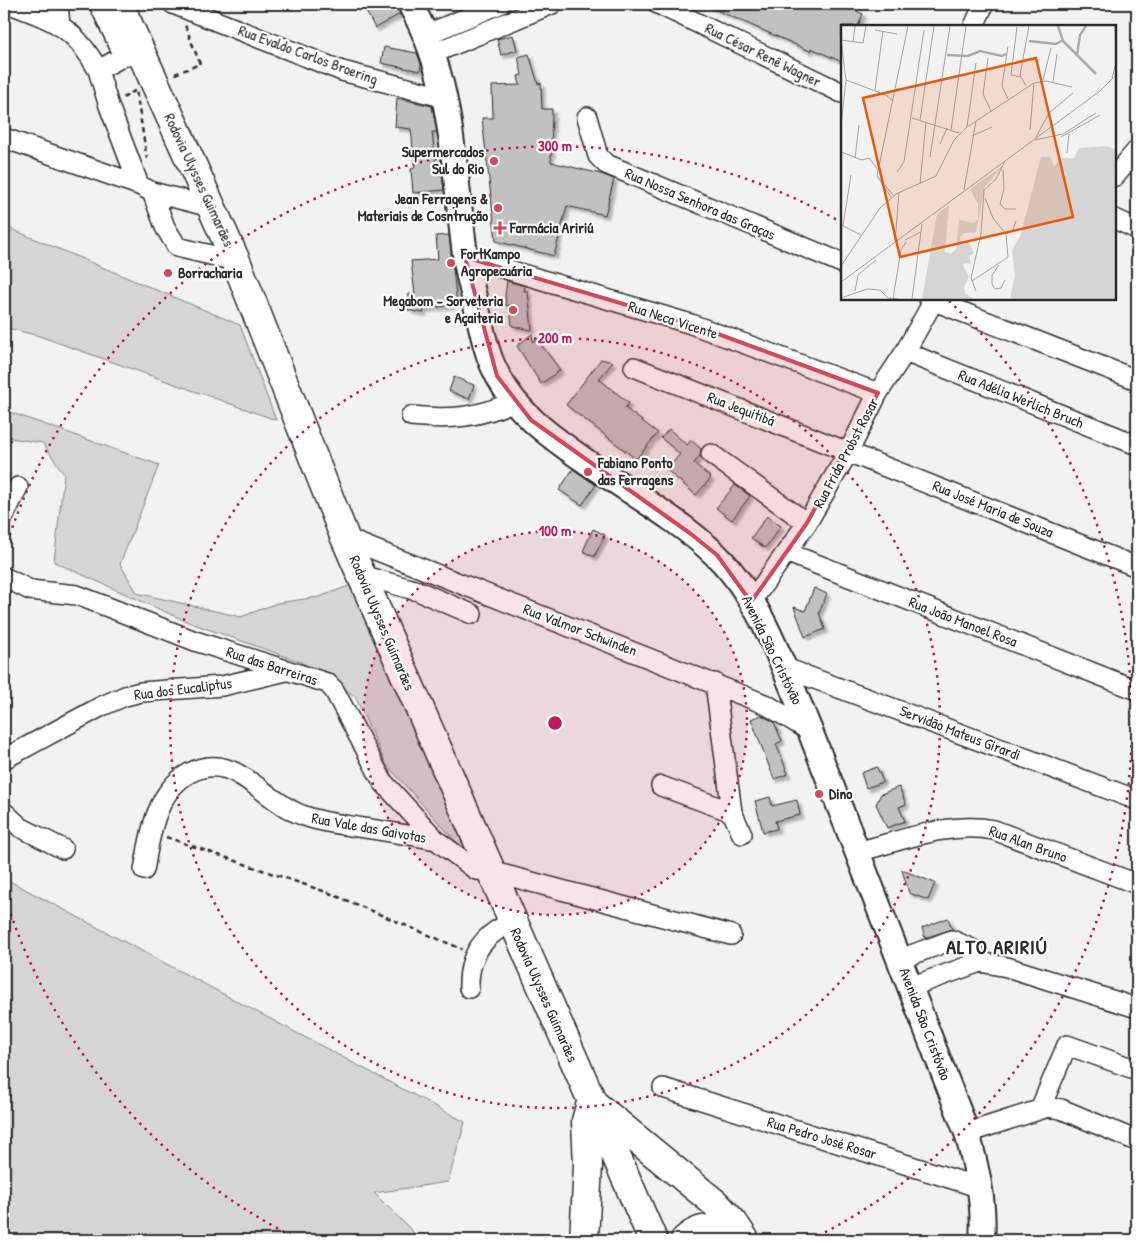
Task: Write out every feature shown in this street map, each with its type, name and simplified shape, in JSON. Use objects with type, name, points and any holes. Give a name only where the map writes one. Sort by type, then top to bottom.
[{"type":"highway","name":"Rodovia Ulysses Guimarães","points":[[119,4],[132,55],[211,207],[236,261],[345,538],[653,1240]]},
{"type":"highway","points":[[584,1240],[588,1165],[586,1121],[591,1101],[716,1204],[733,1222],[744,1240]]},
{"type":"highway","points":[[685,1240],[695,1232],[707,1228],[719,1229],[744,1240]]},
{"type":"main road","name":"Avenida São Cristóvão","points":[[410,4],[429,44],[446,98],[465,256],[485,342],[497,376],[514,401],[550,436],[691,534],[717,556],[738,580],[751,602],[783,667],[810,731],[966,1133],[981,1188],[984,1220],[982,1240]]},
{"type":"street","points":[[10,4],[60,25],[83,44],[98,70],[109,106],[145,188],[177,247],[236,261]]},
{"type":"street","points":[[58,4],[60,25]]},
{"type":"street","points":[[98,70],[132,55],[99,4]]},
{"type":"street","points":[[429,44],[500,4]]},
{"type":"street","points":[[429,44],[552,4]]},
{"type":"street","name":"Rua César Renê Wagner","points":[[658,4],[841,93]]},
{"type":"street","points":[[974,25],[984,4]]},
{"type":"street","name":"Rua Evaldo Carlos Broering","points":[[175,5],[342,71],[446,98]]},
{"type":"street","name":"Rua Nossa Senhora das Graças","points":[[587,117],[598,156],[606,164],[841,263]]},
{"type":"street","points":[[4,138],[145,188],[211,207]]},
{"type":"street","points":[[1116,175],[1137,150]]},
{"type":"street","points":[[1116,219],[1137,229]]},
{"type":"street","name":"Rua Neca Vicente","points":[[465,256],[691,324],[878,393]]},
{"type":"street","points":[[932,300],[1137,380]]},
{"type":"street","name":"Rua Frida Probst Rosar","points":[[751,602],[788,553],[807,523],[878,393],[905,352],[932,300]]},
{"type":"street","name":"Rua Adélia Werlich Bruch","points":[[905,352],[1137,445]]},
{"type":"street","name":"Rua Jequitibá","points":[[634,367],[848,451]]},
{"type":"street","points":[[411,416],[438,419],[462,417],[491,412],[514,401]]},
{"type":"street","name":"Rua José Maria de Souza","points":[[848,451],[1137,568]]},
{"type":"street","points":[[711,454],[807,523]]},
{"type":"street","points":[[4,516],[18,487]]},
{"type":"street","name":"Rua Valmor Schwinden","points":[[345,538],[715,683],[767,705],[810,731]]},
{"type":"street","name":"Rua João Manoel Rosa","points":[[788,553],[1137,690]]},
{"type":"street","points":[[362,575],[418,591],[472,614]]},
{"type":"street","name":"Rua das Barreiras","points":[[4,577],[30,590],[77,595],[196,640],[286,671],[319,680],[334,690],[383,782],[436,840],[476,870],[490,871],[731,935]]},
{"type":"street","name":"Servidão Mateus Girardi","points":[[783,667],[1137,800]]},
{"type":"street","name":"Rua dos Eucaliptus","points":[[4,759],[102,706],[125,696],[141,692],[222,686],[286,671]]},
{"type":"street","points":[[715,683],[732,812],[742,834]]},
{"type":"street","name":"Rua Vale das Gaivotas","points":[[144,870],[151,831],[158,810],[179,779],[195,769],[207,766],[222,767],[237,772],[301,815],[330,823],[436,840]]},
{"type":"street","points":[[661,786],[732,812]]},
{"type":"street","points":[[4,812],[20,827],[63,849]]},
{"type":"street","name":"Rua Alan Bruno","points":[[858,852],[953,828],[981,827],[994,830],[1137,884]]},
{"type":"street","points":[[469,988],[470,968],[475,954],[491,934],[513,922]]},
{"type":"street","points":[[900,959],[952,940],[972,949],[980,962]]},
{"type":"street","points":[[910,987],[980,962],[1007,967],[1137,1008]]},
{"type":"street","points":[[1042,1108],[1067,1045],[1137,1070]]},
{"type":"street","name":"Rua Pedro José Rosar","points":[[663,1088],[981,1188]]},
{"type":"street","points":[[966,1133],[1042,1108],[1061,1109],[1137,1142]]},
{"type":"path","points":[[175,5],[200,64],[176,74]]},
{"type":"path","points":[[109,106],[136,90],[148,164]]},
{"type":"path","points":[[151,831],[176,842],[329,893],[475,954]]},
{"type":"highlighted area","points":[[465,257],[691,324],[878,393],[807,523],[751,602],[717,555],[691,534],[531,420],[497,376]]},
{"type":"shaded area","points":[[4,226],[240,325],[276,420],[39,336],[4,327]]},
{"type":"shaded area","points":[[4,410],[159,465],[120,564],[137,593],[241,617],[277,603],[319,597],[354,584],[469,856],[386,764],[355,696],[301,662],[188,622],[54,562],[64,474],[43,443],[4,437]]},
{"type":"shaded area","points":[[4,878],[465,1122],[448,1182],[374,1193],[421,1240],[4,1240]]},
{"type":"building","points":[[362,4],[396,4],[400,14],[375,28]]},
{"type":"building","points":[[703,4],[828,4],[834,6],[842,4],[863,14],[858,25],[841,25],[841,62],[811,48],[810,51]]},
{"type":"building","points":[[513,35],[517,50],[501,55],[497,39]]},
{"type":"building","points":[[384,47],[417,53],[421,64],[420,71],[381,63]]},
{"type":"building","points":[[529,54],[538,84],[541,83],[542,109],[552,109],[551,162],[614,179],[605,215],[567,206],[554,256],[496,241],[482,118],[493,118],[492,86],[520,85],[518,76],[522,75],[518,57]]},
{"type":"building","points":[[397,98],[432,106],[437,132],[432,132],[436,167],[441,166],[444,190],[413,193],[411,169],[415,168],[411,129],[395,127]]},
{"type":"building","points":[[449,235],[457,304],[424,309],[423,313],[408,310],[409,294],[415,295],[411,261],[438,259],[436,236]]},
{"type":"building","points":[[507,281],[525,286],[524,291],[528,291],[532,330],[512,326],[510,305],[506,306]]},
{"type":"building","points":[[532,334],[533,342],[537,339],[560,370],[541,384],[517,346]]},
{"type":"building","points":[[601,359],[613,362],[599,379],[629,403],[625,408],[658,433],[636,459],[566,405]]},
{"type":"building","points":[[454,377],[474,385],[469,399],[449,391]]},
{"type":"building","points":[[669,429],[687,445],[691,440],[701,449],[700,456],[694,463],[711,478],[696,495],[667,470],[680,454],[661,438]]},
{"type":"building","points":[[573,469],[596,485],[582,505],[559,490]]},
{"type":"building","points":[[735,485],[750,496],[732,520],[716,508]]},
{"type":"building","points":[[767,516],[781,526],[765,548],[751,538]]},
{"type":"building","points":[[593,529],[605,535],[594,557],[583,551]]},
{"type":"building","points":[[814,588],[827,594],[819,613],[825,629],[805,637],[794,607],[805,611]]},
{"type":"building","points":[[761,715],[774,722],[782,741],[776,744],[788,774],[774,779],[751,719]]},
{"type":"building","points":[[877,767],[883,782],[866,788],[861,773]]},
{"type":"building","points":[[899,787],[906,804],[899,807],[905,821],[887,828],[876,804],[881,794]]},
{"type":"building","points":[[770,797],[772,806],[797,800],[800,815],[775,821],[777,829],[763,832],[755,801]]},
{"type":"building","points":[[902,870],[935,883],[928,900],[909,893]]},
{"type":"building","points":[[948,918],[952,929],[925,938],[922,928]]},
{"type":"place","name":"Supermercados Sul do Rio","points":[[494,161]]},
{"type":"place","name":"Jean Ferragens & Materiais de Cosntrução","points":[[498,208]]},
{"type":"place","name":"Farmácia Aririú","points":[[500,228]]},
{"type":"place","name":"FortKampo Agropecuária","points":[[451,263]]},
{"type":"place","name":"Borracharia","points":[[168,273]]},
{"type":"place","name":"Megabom - Sorveteria e Açaiteria","points":[[513,310]]},
{"type":"place","name":"Fabiano Ponto das Ferragens","points":[[588,472]]},
{"type":"place","name":"Dino","points":[[819,794]]},
{"type":"district","name":"ALTO ARIRIÚ","points":[[997,947]]}]
